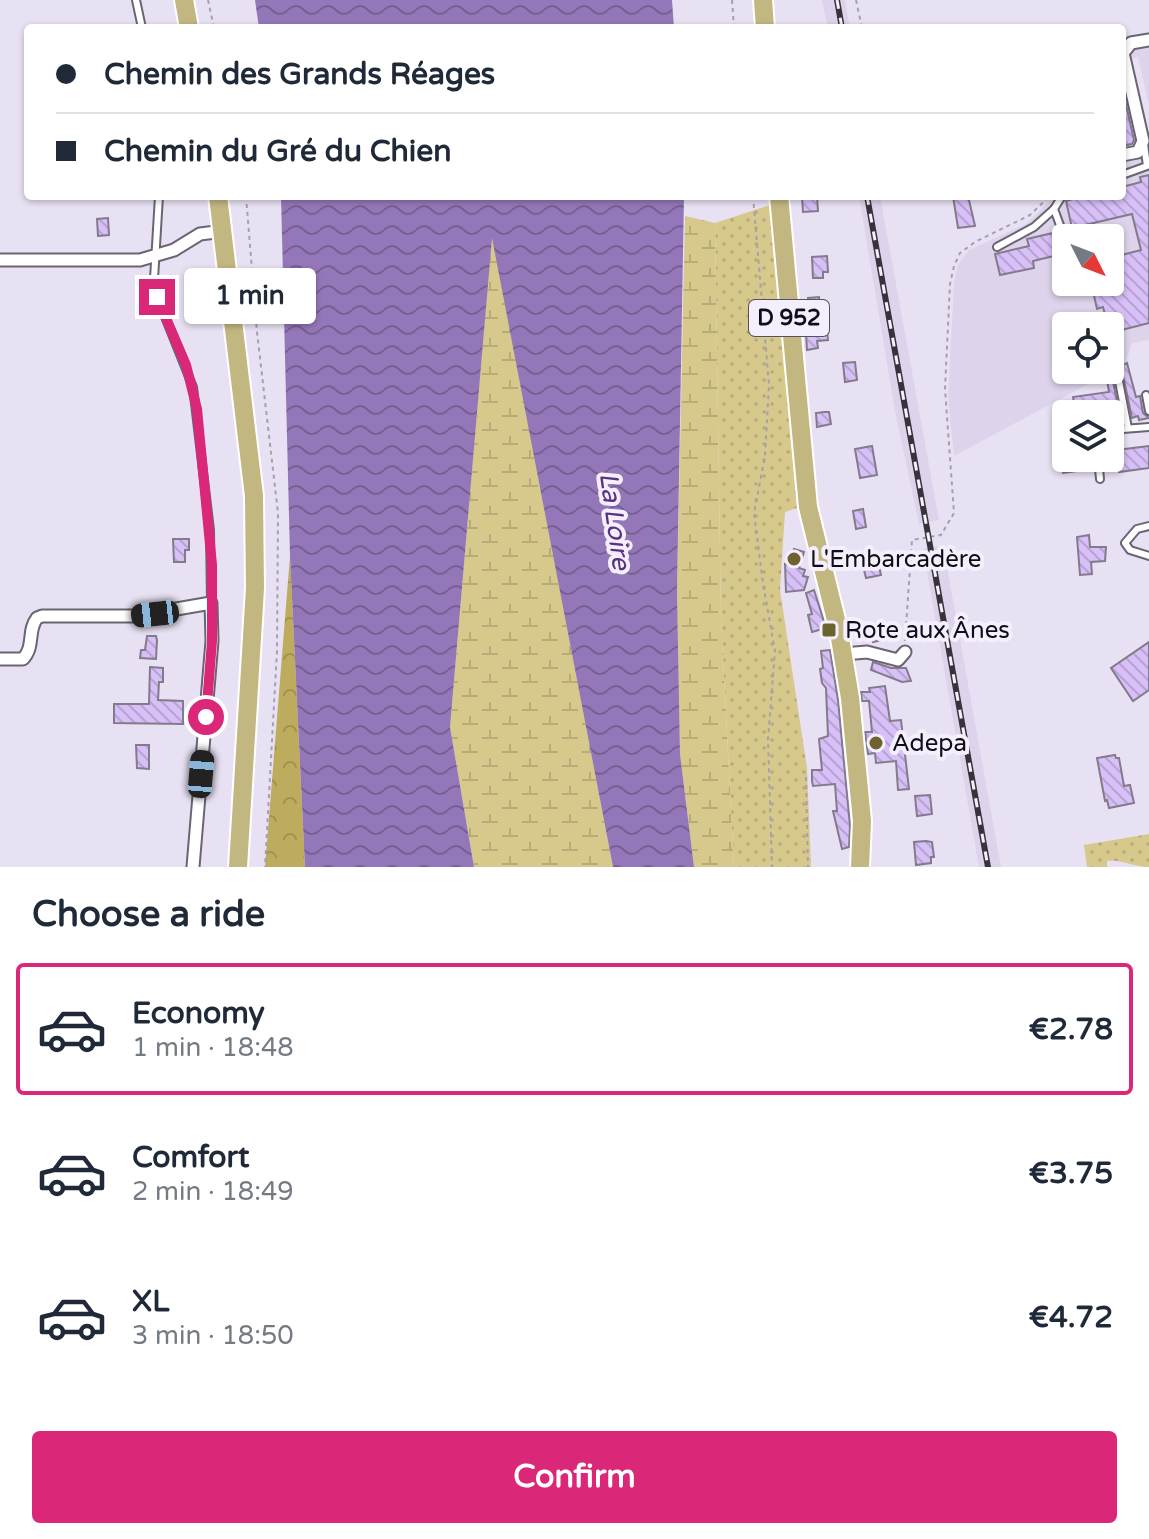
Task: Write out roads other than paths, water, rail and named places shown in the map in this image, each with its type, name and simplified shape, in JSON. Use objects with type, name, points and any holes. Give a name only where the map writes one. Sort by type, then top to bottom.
[{"type":"main road","points":[[184,0],[188,24]]},
{"type":"main road","points":[[763,0],[765,24]]},
{"type":"main road","points":[[219,200],[254,496],[255,588],[238,867]]},
{"type":"main road","name":"D 952","points":[[779,200],[808,507],[843,654],[862,821],[860,867]]},
{"type":"street","points":[[1126,49],[1131,43],[1149,40]]},
{"type":"street","points":[[1126,66],[1143,141],[1138,152],[1126,154]]},
{"type":"street","points":[[0,260],[140,260],[174,250],[200,234],[224,231]]},
{"type":"street","points":[[0,659],[23,659],[29,653],[31,627],[42,616],[136,616],[211,603],[212,641],[193,867]]},
{"type":"street","points":[[843,654],[867,652],[898,660],[905,652]]},
{"type":"lane","points":[[136,0],[141,24]]},
{"type":"lane","points":[[1126,174],[1147,166],[1143,141]]},
{"type":"lane","points":[[1126,179],[1129,185]]},
{"type":"lane","points":[[159,200],[154,279],[157,297],[186,365],[195,398],[210,530],[211,603]]},
{"type":"lane","points":[[997,247],[1034,227],[1060,200]]},
{"type":"lane","points":[[1054,209],[1060,224]]},
{"type":"lane","points":[[1120,384],[1128,428]]},
{"type":"lane","points":[[1146,395],[1149,411]]},
{"type":"lane","points":[[1124,428],[1149,427]]},
{"type":"lane","points":[[1099,472],[1100,479]]},
{"type":"lane","points":[[1149,526],[1137,529],[1125,543],[1130,550],[1149,556]]},
{"type":"water","points":[[255,0],[672,0],[674,24],[258,24]]},
{"type":"water","name":"La Loire","points":[[281,200],[684,200],[677,590],[680,754],[694,867],[613,867],[492,238],[450,727],[474,867],[305,867],[290,556]]},
{"type":"railway","points":[[837,0],[841,24]]},
{"type":"railway","points":[[868,200],[988,867]]},
{"type":"place","name":"L'Embarcadère","points":[[794,559]]},
{"type":"place","name":"Rote aux Ânes","points":[[829,630]]},
{"type":"place","name":"Adepa","points":[[876,743]]}]
